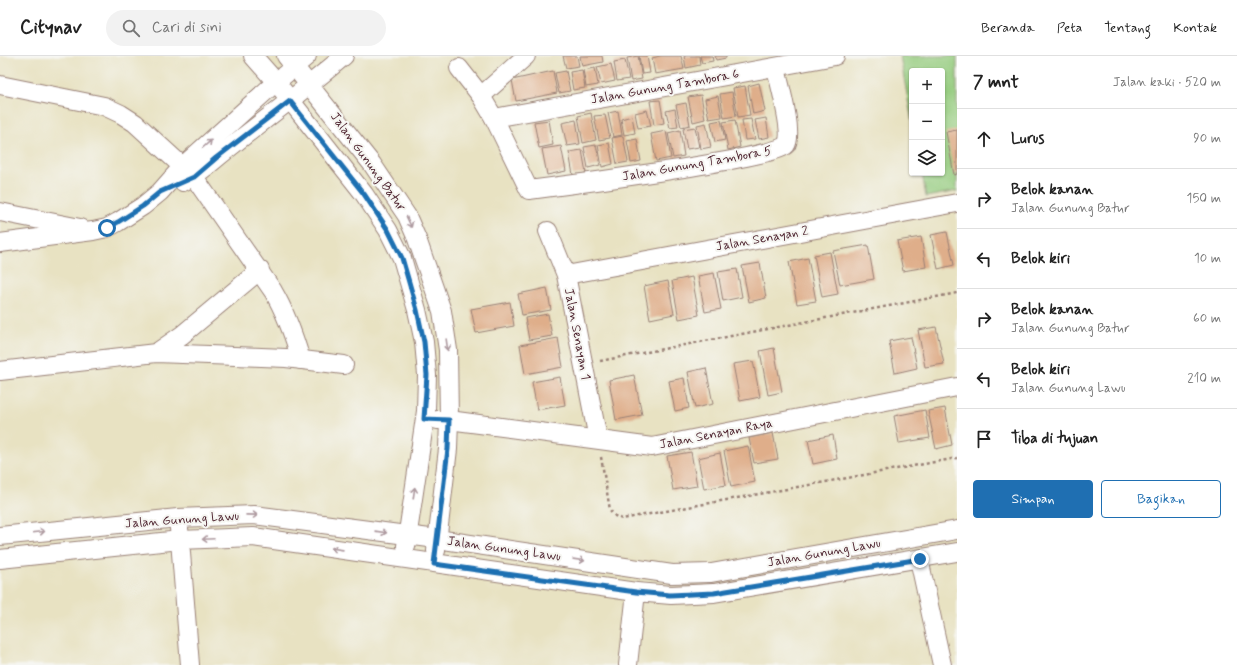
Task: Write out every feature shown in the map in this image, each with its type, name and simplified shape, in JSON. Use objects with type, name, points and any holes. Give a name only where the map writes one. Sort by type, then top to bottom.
[{"type":"street","name":"Jalan Gunung Batur","points":[[253,56],[276,82],[364,194],[388,230],[402,258],[424,342],[427,375],[424,419],[404,559]]},
{"type":"street","points":[[188,171],[216,158],[310,86],[344,56]]},
{"type":"street","points":[[481,96],[526,56]]},
{"type":"street","name":"Jalan Gunung Tambora 6","points":[[494,118],[776,68],[835,56]]},
{"type":"street","name":"Jalan Gunung Batur","points":[[296,59],[310,86],[372,164],[407,216],[417,239],[442,311],[448,350],[449,420],[448,449],[434,564]]},
{"type":"street","points":[[0,243],[93,231],[107,228],[118,222],[143,206],[188,171],[276,82],[296,59]]},
{"type":"street","points":[[458,68],[481,96],[494,118]]},
{"type":"street","name":"Jalan Gunung Tambora 5","points":[[494,118],[530,190],[728,161],[762,154],[786,145],[789,129],[776,68]]},
{"type":"street","points":[[0,85],[104,106],[135,123],[188,171],[260,270],[282,306],[301,360]]},
{"type":"street","name":"Jalan Senayan 2","points":[[566,275],[957,203]]},
{"type":"street","points":[[0,212],[93,231]]},
{"type":"street","name":"Jalan Senayan 1","points":[[548,231],[566,275],[598,439]]},
{"type":"street","points":[[156,353],[182,335],[260,270]]},
{"type":"street","points":[[412,294],[434,289]]},
{"type":"street","points":[[0,371],[156,353],[301,360],[344,365]]},
{"type":"street","name":"Jalan Senayan Raya","points":[[424,419],[449,420],[652,447],[957,387]]},
{"type":"street","name":"Jalan Gunung Lawu","points":[[0,536],[178,518],[254,515],[437,539],[672,574],[711,573],[957,530]]},
{"type":"street","points":[[178,518],[190,665]]},
{"type":"street","name":"Jalan Gunung Lawu","points":[[0,559],[180,540],[253,537],[434,564],[636,592],[670,595],[714,593],[957,552]]},
{"type":"street","points":[[920,559],[942,665]]},
{"type":"street","points":[[628,665],[636,592]]},
{"type":"path","points":[[583,364],[957,293]]},
{"type":"path","points":[[598,439],[610,510],[622,519],[957,458]]},
{"type":"green space","points":[[900,56],[957,56],[957,191],[926,197],[922,176],[945,176],[945,68],[909,68],[909,106]]},
{"type":"building","points":[[563,56],[577,56],[579,66],[566,68]]},
{"type":"building","points":[[580,56],[602,56],[603,62],[582,66]]},
{"type":"building","points":[[638,56],[642,79],[631,81],[627,58]]},
{"type":"building","points":[[639,56],[647,56],[650,73],[642,74]]},
{"type":"building","points":[[660,56],[681,56],[684,69],[655,74],[652,58]]},
{"type":"building","points":[[684,56],[699,56],[700,65],[686,68]]},
{"type":"building","points":[[700,56],[712,56],[713,61],[702,63]]},
{"type":"building","points":[[715,56],[726,56],[726,58],[716,60]]},
{"type":"building","points":[[625,60],[629,79],[617,81],[614,62]]},
{"type":"building","points":[[611,64],[615,81],[601,84],[597,67]]},
{"type":"building","points":[[595,68],[598,85],[586,87],[583,70]]},
{"type":"building","points":[[582,70],[585,88],[573,90],[570,72]]},
{"type":"building","points":[[553,71],[557,93],[516,101],[512,80]]},
{"type":"building","points":[[566,71],[570,91],[559,93],[555,73]]},
{"type":"building","points":[[759,83],[765,111],[753,114],[748,86]]},
{"type":"building","points":[[745,86],[750,115],[738,117],[733,88]]},
{"type":"building","points":[[732,92],[736,116],[724,118],[720,94]]},
{"type":"building","points":[[701,95],[705,119],[693,122],[688,97]]},
{"type":"building","points":[[718,96],[722,117],[709,119],[705,99]]},
{"type":"building","points":[[660,100],[664,123],[654,125],[650,101]]},
{"type":"building","points":[[686,103],[690,125],[681,127],[676,105]]},
{"type":"building","points":[[675,109],[678,127],[670,128],[666,111]]},
{"type":"building","points":[[647,110],[651,126],[638,128],[635,113]]},
{"type":"building","points":[[618,111],[622,135],[613,137],[608,113]]},
{"type":"building","points":[[591,113],[596,140],[583,143],[578,116]]},
{"type":"building","points":[[605,115],[610,138],[599,140],[594,116]]},
{"type":"building","points":[[632,116],[635,133],[624,135],[621,119]]},
{"type":"building","points":[[766,118],[769,137],[759,139],[755,120]]},
{"type":"building","points":[[751,119],[755,139],[745,140],[742,120]]},
{"type":"building","points":[[549,120],[553,145],[539,148],[534,122]]},
{"type":"building","points":[[576,120],[580,144],[567,146],[562,123]]},
{"type":"building","points":[[721,120],[725,140],[715,142],[711,122]]},
{"type":"building","points":[[735,120],[740,147],[728,150],[723,122]]},
{"type":"building","points":[[706,123],[711,147],[701,149],[697,125]]},
{"type":"building","points":[[695,127],[699,147],[687,149],[683,129]]},
{"type":"building","points":[[680,130],[684,156],[673,158],[668,133]]},
{"type":"building","points":[[957,130],[957,174],[954,175],[946,132]]},
{"type":"building","points":[[666,131],[671,158],[656,161],[651,134]]},
{"type":"building","points":[[623,136],[628,162],[617,164],[612,138]]},
{"type":"building","points":[[637,139],[641,161],[631,163],[627,141]]},
{"type":"building","points":[[609,143],[613,164],[602,167],[598,145]]},
{"type":"building","points":[[596,145],[600,165],[588,168],[584,147]]},
{"type":"building","points":[[561,146],[566,171],[547,175],[542,149]]},
{"type":"building","points":[[582,150],[586,173],[573,175],[569,152]]},
{"type":"building","points":[[947,232],[954,265],[938,269],[931,235]]},
{"type":"building","points":[[921,237],[926,267],[903,271],[897,241]]},
{"type":"building","points":[[868,245],[874,279],[840,285],[833,251]]},
{"type":"building","points":[[830,252],[838,294],[822,297],[814,255]]},
{"type":"building","points":[[808,258],[816,301],[797,304],[789,262]]},
{"type":"building","points":[[760,263],[766,298],[749,302],[742,266]]},
{"type":"building","points":[[737,269],[742,297],[723,301],[718,272]]},
{"type":"building","points":[[714,273],[721,309],[705,312],[698,276]]},
{"type":"building","points":[[692,277],[699,315],[679,319],[672,281]]},
{"type":"building","points":[[668,281],[674,314],[650,319],[644,286]]},
{"type":"building","points":[[547,288],[551,310],[522,315],[518,294]]},
{"type":"building","points":[[510,302],[514,326],[476,333],[471,309]]},
{"type":"building","points":[[548,314],[552,336],[529,340],[525,318]]},
{"type":"building","points":[[936,327],[944,364],[925,367],[918,330]]},
{"type":"building","points":[[911,337],[917,368],[895,373],[889,341]]},
{"type":"building","points":[[558,338],[563,367],[525,374],[520,345]]},
{"type":"building","points":[[774,348],[782,392],[768,395],[760,351]]},
{"type":"building","points":[[753,361],[760,397],[740,401],[733,364]]},
{"type":"building","points":[[706,368],[713,404],[695,408],[688,372]]},
{"type":"building","points":[[634,375],[642,415],[616,420],[609,380]]},
{"type":"building","points":[[560,377],[565,405],[537,410],[532,382]]},
{"type":"building","points":[[684,378],[689,408],[675,411],[669,381]]},
{"type":"building","points":[[945,408],[952,445],[936,449],[928,411]]},
{"type":"building","points":[[925,410],[930,438],[899,443],[894,416]]},
{"type":"building","points":[[773,433],[778,459],[754,463],[749,438]]},
{"type":"building","points":[[833,435],[837,459],[813,464],[808,440]]},
{"type":"building","points":[[748,446],[755,482],[731,487],[724,451]]},
{"type":"building","points":[[691,452],[697,486],[673,490],[667,456]]},
{"type":"building","points":[[720,453],[726,485],[704,489],[698,458]]},
{"type":"route","points":[[107,228],[143,206],[160,192],[194,177],[216,158],[290,101],[364,194],[388,230],[402,258],[417,310],[424,342],[427,375],[426,411],[424,419],[449,420],[448,449],[434,564],[636,592],[670,595],[714,593],[920,559]]}]
